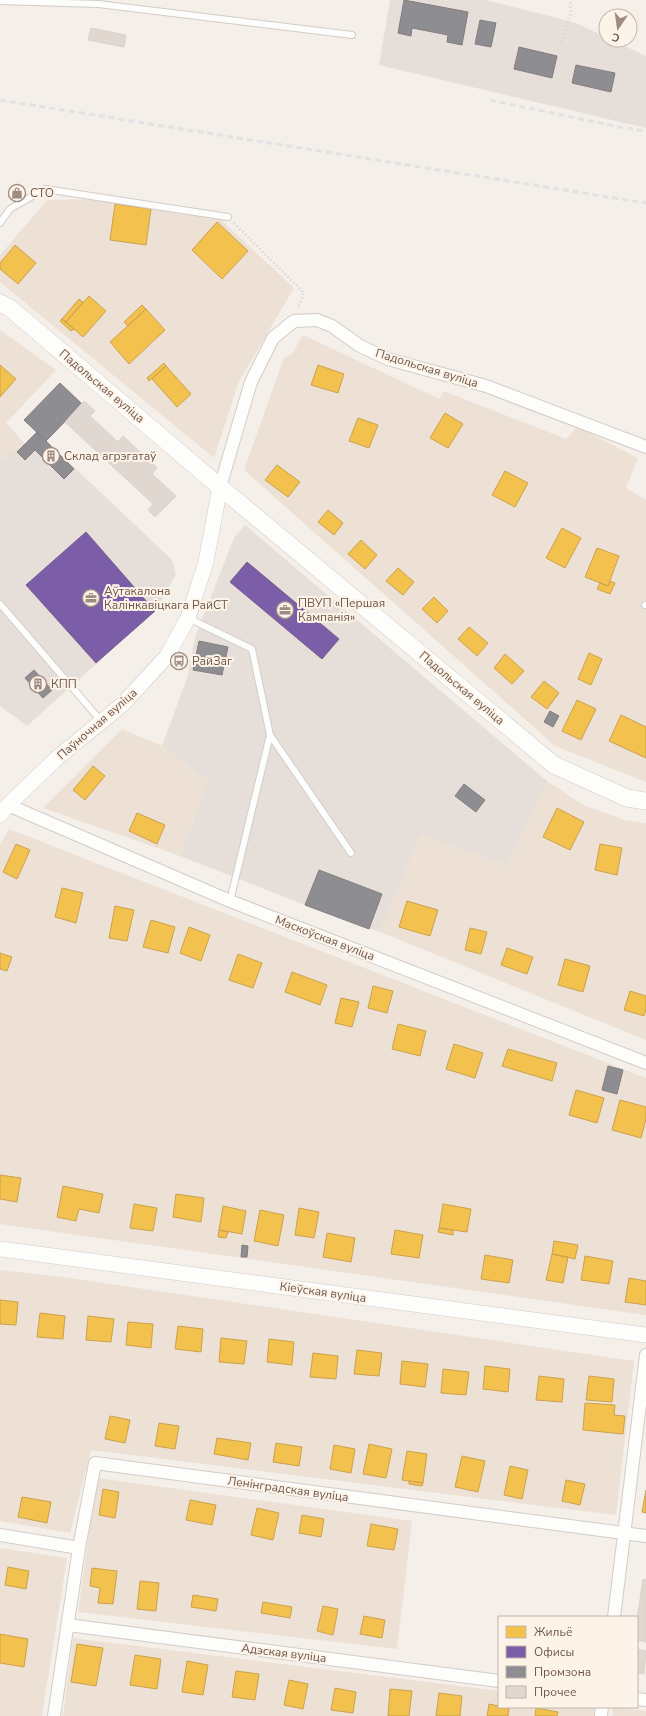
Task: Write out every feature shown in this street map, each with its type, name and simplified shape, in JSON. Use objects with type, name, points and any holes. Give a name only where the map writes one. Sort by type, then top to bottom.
[{"type":"main road","name":"Падольская вуліца","points":[[0,303],[10,308],[220,486],[554,765],[627,798],[646,800]]},
{"type":"street","name":"Падольская вуліца","points":[[294,321],[317,320],[332,326],[360,346],[388,359],[486,386],[646,447]]},
{"type":"street","points":[[220,486],[251,382],[273,338],[294,321]]},
{"type":"street","name":"Паўночная вуліца","points":[[4,810],[57,758],[123,704],[167,656],[188,618],[206,562],[220,486]]},
{"type":"street","name":"Маскоўская вуліца","points":[[4,810],[230,901],[646,1063]]},
{"type":"street","name":"Кіеўская вуліца","points":[[0,1249],[646,1335]]},
{"type":"street","points":[[614,1616],[646,1355]]},
{"type":"street","name":"Ленінградская вуліца","points":[[79,1548],[95,1463],[646,1536]]},
{"type":"street","points":[[0,1535],[79,1548],[54,1716]]},
{"type":"street","name":"Адэская вуліца","points":[[68,1625],[498,1681]]},
{"type":"lane","points":[[0,0],[98,4],[352,35]]},
{"type":"lane","points":[[0,223],[10,209],[45,189],[228,217]]},
{"type":"lane","points":[[0,604],[102,722]]},
{"type":"lane","points":[[188,618],[252,649],[270,734],[351,853]]},
{"type":"lane","points":[[230,901],[270,734]]},
{"type":"path","points":[[562,42],[571,12],[570,0]]},
{"type":"path","points":[[228,217],[304,293],[294,321]]},
{"type":"shaded area","points":[[390,0],[486,0],[576,23],[598,33],[598,48],[629,48],[646,56],[646,128],[379,65]]},
{"type":"shaded area","points":[[102,199],[219,218],[294,288],[239,381],[214,458],[0,282],[0,255],[47,200]]},
{"type":"shaded area","points":[[0,330],[56,370],[6,423],[25,444],[0,460]]},
{"type":"shaded area","points":[[303,335],[439,399],[444,391],[566,439],[577,427],[638,458],[626,488],[646,500],[646,782],[555,746],[244,470],[284,358],[292,354]]},
{"type":"shaded area","name":"Аўтакалона Калінкавіцкага РайСТ","points":[[37,432],[172,560],[176,574],[155,611],[27,726],[0,706],[0,460],[25,444]]},
{"type":"shaded area","name":"ПВУП «Першая Кампанія»","points":[[245,525],[547,781],[506,865],[421,834],[380,932],[305,905],[180,856],[208,781],[162,746],[188,675],[195,637],[234,538]]},
{"type":"shaded area","points":[[122,729],[162,746],[208,781],[180,856],[43,808]]},
{"type":"shaded area","points":[[547,781],[583,805],[625,820],[646,823],[646,1040],[380,932],[421,834],[506,865]]},
{"type":"shaded area","points":[[9,829],[646,1078],[646,1315],[0,1224],[0,845]]},
{"type":"shaded area","points":[[0,1270],[63,1277],[634,1361],[616,1515],[91,1450],[70,1533],[0,1521]]},
{"type":"shaded area","points":[[97,1478],[412,1521],[397,1649],[78,1612]]},
{"type":"shaded area","points":[[0,1548],[67,1558],[42,1716],[0,1716]]},
{"type":"shaded area","points":[[73,1638],[498,1691],[498,1708],[597,1708],[595,1716],[63,1716]]},
{"type":"shaded area","points":[[613,1708],[646,1711],[646,1716],[612,1716]]},
{"type":"building: Жильё","points":[[115,204],[151,209],[146,245],[110,240]]},
{"type":"building: Жильё","points":[[217,222],[248,251],[222,279],[192,250]]},
{"type":"building: Жильё","points":[[15,245],[36,263],[18,284],[0,269],[0,263]]},
{"type":"building: Жильё","points":[[89,296],[106,311],[83,337],[66,322]]},
{"type":"building: Жильё","points":[[79,299],[83,302],[66,322],[62,319]]},
{"type":"building: Жильё","points":[[142,305],[146,309],[128,326],[124,322]]},
{"type":"building: Жильё","points":[[146,309],[165,330],[129,364],[110,342]]},
{"type":"building: Жильё","points":[[62,319],[74,329],[71,331],[60,321]]},
{"type":"building: Жильё","points":[[164,363],[166,366],[149,381],[147,378]]},
{"type":"building: Жильё","points":[[0,365],[16,379],[0,397]]},
{"type":"building: Жильё","points":[[318,365],[344,374],[338,393],[311,385]]},
{"type":"building: Жильё","points":[[166,366],[191,394],[177,407],[152,379]]},
{"type":"building: Жильё","points":[[445,413],[463,424],[448,448],[430,438]]},
{"type":"building: Жильё","points":[[358,418],[378,425],[369,448],[349,441]]},
{"type":"building: Жильё","points":[[277,465],[300,482],[288,497],[265,480]]},
{"type":"building: Жильё","points":[[505,471],[528,483],[515,507],[492,495]]},
{"type":"building: Жильё","points":[[328,510],[343,523],[334,535],[318,522]]},
{"type":"building: Жильё","points":[[562,528],[581,538],[565,568],[546,558]]},
{"type":"building: Жильё","points":[[361,540],[377,555],[365,569],[348,554]]},
{"type":"building: Жильё","points":[[597,548],[619,556],[608,586],[585,577]]},
{"type":"building: Жильё","points":[[398,568],[414,582],[403,595],[386,581]]},
{"type":"building: Жильё","points":[[610,581],[615,583],[610,594],[597,589],[600,583],[608,586]]},
{"type":"building: Жильё","points":[[434,597],[448,611],[437,623],[422,609]]},
{"type":"building: Жильё","points":[[469,627],[488,643],[477,656],[458,639]]},
{"type":"building: Жильё","points":[[589,653],[602,659],[591,685],[578,679]]},
{"type":"building: Жильё","points":[[505,654],[524,671],[512,684],[494,668]]},
{"type":"building: Жильё","points":[[544,681],[559,693],[547,709],[531,697]]},
{"type":"building: Жильё","points":[[577,700],[596,709],[581,740],[562,731]]},
{"type":"building: Жильё","points":[[621,715],[646,727],[646,758],[609,741]]},
{"type":"building: Жильё","points":[[93,766],[105,776],[85,800],[73,790]]},
{"type":"building: Жильё","points":[[557,808],[584,822],[570,850],[543,837]]},
{"type":"building: Жильё","points":[[137,813],[165,825],[157,844],[129,831]]},
{"type":"building: Жильё","points":[[16,844],[30,850],[17,879],[3,872]]},
{"type":"building: Жильё","points":[[600,844],[622,848],[617,875],[595,870]]},
{"type":"building: Жильё","points":[[62,888],[83,893],[76,923],[55,917]]},
{"type":"building: Жильё","points":[[407,901],[438,910],[430,936],[399,927]]},
{"type":"building: Жильё","points":[[115,906],[134,910],[127,941],[109,938]]},
{"type":"building: Жильё","points":[[151,920],[175,927],[168,953],[143,947]]},
{"type":"building: Жильё","points":[[189,927],[210,935],[201,961],[180,953]]},
{"type":"building: Жильё","points":[[470,928],[487,932],[481,954],[465,950]]},
{"type":"building: Жильё","points":[[507,948],[533,957],[527,974],[501,965]]},
{"type":"building: Жильё","points":[[0,953],[12,957],[7,971],[0,969]]},
{"type":"building: Жильё","points":[[238,954],[262,963],[253,988],[229,980]]},
{"type":"building: Жильё","points":[[565,959],[590,966],[583,992],[558,985]]},
{"type":"building: Жильё","points":[[292,972],[327,985],[320,1005],[285,992]]},
{"type":"building: Жильё","points":[[373,986],[393,991],[387,1013],[368,1008]]},
{"type":"building: Жильё","points":[[630,991],[646,996],[646,1009],[644,1016],[624,1010]]},
{"type":"building: Жильё","points":[[341,998],[359,1002],[352,1027],[335,1023]]},
{"type":"building: Жильё","points":[[398,1024],[426,1031],[420,1056],[392,1049]]},
{"type":"building: Жильё","points":[[454,1044],[483,1053],[475,1078],[446,1069]]},
{"type":"building: Жильё","points":[[508,1049],[557,1063],[552,1081],[502,1066]]},
{"type":"building: Жильё","points":[[576,1090],[604,1098],[597,1123],[569,1115]]},
{"type":"building: Жильё","points":[[620,1100],[646,1107],[646,1119],[641,1138],[612,1130]]},
{"type":"building: Жильё","points":[[0,1175],[21,1178],[17,1202],[0,1199]]},
{"type":"building: Жильё","points":[[63,1186],[103,1194],[99,1213],[79,1209],[76,1221],[57,1217]]},
{"type":"building: Жильё","points":[[176,1194],[204,1198],[201,1222],[173,1217]]},
{"type":"building: Жильё","points":[[134,1204],[157,1208],[153,1231],[130,1228]]},
{"type":"building: Жильё","points":[[443,1204],[471,1209],[467,1232],[439,1228]]},
{"type":"building: Жильё","points":[[223,1206],[246,1211],[242,1234],[219,1230]]},
{"type":"building: Жильё","points":[[299,1208],[319,1212],[314,1238],[295,1235]]},
{"type":"building: Жильё","points":[[260,1210],[284,1215],[278,1246],[254,1241]]},
{"type":"building: Жильё","points":[[439,1228],[453,1230],[453,1235],[438,1232]]},
{"type":"building: Жильё","points":[[219,1230],[228,1232],[226,1238],[218,1237]]},
{"type":"building: Жильё","points":[[395,1230],[423,1235],[419,1258],[391,1254]]},
{"type":"building: Жильё","points":[[327,1233],[355,1238],[351,1262],[323,1257]]},
{"type":"building: Жильё","points":[[554,1241],[578,1245],[575,1259],[552,1254]]},
{"type":"building: Жильё","points":[[552,1254],[568,1257],[563,1283],[546,1280]]},
{"type":"building: Жильё","points":[[485,1255],[513,1260],[509,1283],[481,1279]]},
{"type":"building: Жильё","points":[[585,1256],[613,1261],[609,1284],[581,1280]]},
{"type":"building: Жильё","points":[[629,1278],[646,1281],[646,1305],[625,1302]]},
{"type":"building: Жильё","points":[[0,1300],[18,1302],[16,1325],[0,1324]]},
{"type":"building: Жильё","points":[[40,1313],[65,1316],[63,1339],[37,1337]]},
{"type":"building: Жильё","points":[[88,1316],[114,1319],[111,1342],[86,1340]]},
{"type":"building: Жильё","points":[[128,1322],[153,1324],[151,1348],[126,1345]]},
{"type":"building: Жильё","points":[[178,1326],[203,1329],[201,1352],[175,1349]]},
{"type":"building: Жильё","points":[[221,1338],[247,1341],[244,1364],[219,1362]]},
{"type":"building: Жильё","points":[[269,1339],[294,1342],[292,1365],[267,1362]]},
{"type":"building: Жильё","points":[[357,1350],[382,1353],[379,1376],[354,1374]]},
{"type":"building: Жильё","points":[[313,1353],[338,1356],[336,1379],[310,1377]]},
{"type":"building: Жильё","points":[[402,1361],[428,1364],[425,1387],[400,1384]]},
{"type":"building: Жильё","points":[[485,1366],[510,1369],[508,1392],[483,1389]]},
{"type":"building: Жильё","points":[[443,1369],[469,1372],[466,1395],[441,1393]]},
{"type":"building: Жильё","points":[[539,1376],[564,1379],[562,1402],[536,1400]]},
{"type":"building: Жильё","points":[[589,1376],[614,1379],[612,1402],[586,1400]]},
{"type":"building: Жильё","points":[[585,1403],[615,1405],[614,1415],[625,1416],[623,1434],[583,1430]]},
{"type":"building: Жильё","points":[[110,1416],[130,1420],[125,1443],[105,1439]]},
{"type":"building: Жильё","points":[[159,1423],[179,1426],[175,1449],[155,1446]]},
{"type":"building: Жильё","points":[[217,1438],[251,1443],[248,1460],[214,1454]]},
{"type":"building: Жильё","points":[[276,1443],[302,1447],[299,1466],[273,1462]]},
{"type":"building: Жильё","points":[[369,1444],[392,1449],[386,1478],[363,1474]]},
{"type":"building: Жильё","points":[[334,1445],[355,1449],[351,1473],[330,1469]]},
{"type":"building: Жильё","points":[[407,1451],[427,1454],[423,1483],[402,1480]]},
{"type":"building: Жильё","points":[[462,1456],[485,1461],[478,1492],[455,1487]]},
{"type":"building: Жильё","points":[[510,1466],[528,1470],[522,1499],[504,1495]]},
{"type":"building: Жильё","points":[[566,1480],[585,1484],[580,1505],[562,1501]]},
{"type":"building: Жильё","points":[[409,1481],[423,1483],[422,1486],[409,1484]]},
{"type":"building: Жильё","points":[[103,1489],[119,1492],[115,1518],[99,1515]]},
{"type":"building: Жильё","points":[[646,1490],[646,1513],[642,1512]]},
{"type":"building: Жильё","points":[[22,1497],[51,1502],[47,1523],[18,1517]]},
{"type":"building: Жильё","points":[[190,1500],[216,1505],[212,1525],[186,1520]]},
{"type":"building: Жильё","points":[[257,1508],[279,1513],[273,1540],[251,1535]]},
{"type":"building: Жильё","points":[[302,1515],[324,1519],[321,1537],[299,1533]]},
{"type":"building: Жильё","points":[[371,1524],[398,1529],[394,1550],[367,1546]]},
{"type":"building: Жильё","points":[[8,1567],[29,1571],[26,1589],[5,1585]]},
{"type":"building: Жильё","points":[[92,1568],[117,1571],[113,1604],[98,1603],[100,1588],[90,1586]]},
{"type":"building: Жильё","points":[[140,1581],[159,1583],[156,1611],[137,1609]]},
{"type":"building: Жильё","points":[[193,1595],[218,1599],[216,1611],[191,1607]]},
{"type":"building: Жильё","points":[[263,1602],[292,1607],[290,1618],[261,1613]]},
{"type":"building: Жильё","points":[[323,1606],[338,1609],[333,1635],[317,1631]]},
{"type":"building: Жильё","points":[[364,1616],[385,1620],[382,1638],[360,1634]]},
{"type":"building: Жильё","points":[[0,1634],[28,1639],[24,1667],[0,1663]]},
{"type":"building: Жильё","points":[[77,1644],[103,1648],[96,1686],[71,1682]]},
{"type":"building: Жильё","points":[[135,1655],[161,1659],[157,1689],[130,1685]]},
{"type":"building: Жильё","points":[[187,1661],[208,1665],[203,1695],[182,1692]]},
{"type":"building: Жильё","points":[[236,1671],[259,1674],[255,1700],[232,1697]]},
{"type":"building: Жильё","points":[[289,1680],[308,1684],[303,1709],[284,1705]]},
{"type":"building: Жильё","points":[[335,1688],[356,1692],[353,1713],[331,1710]]},
{"type":"building: Жильё","points":[[390,1689],[412,1691],[409,1716],[388,1716]]},
{"type":"building: Жильё","points":[[439,1693],[462,1696],[460,1716],[436,1716]]},
{"type":"building: Жильё","points":[[489,1704],[498,1706],[498,1708],[509,1708],[508,1716],[487,1716]]},
{"type":"building: Жильё","points":[[536,1708],[558,1712],[557,1716],[535,1716]]},
{"type":"building: Офисы","name":"Аўтакалона Калінкавіцкага РайСТ","points":[[86,532],[155,611],[96,663],[26,585]]},
{"type":"building: Офисы","name":"ПВУП «Першая Кампанія»","points":[[247,562],[339,639],[322,659],[230,582]]},
{"type":"building: Промзона","points":[[404,0],[468,12],[462,45],[447,42],[448,35],[412,28],[411,36],[398,33]]},
{"type":"building: Промзона","points":[[480,20],[496,23],[491,47],[475,44]]},
{"type":"building: Промзона","points":[[519,47],[557,56],[552,78],[514,69]]},
{"type":"building: Промзона","points":[[576,65],[615,73],[611,92],[572,83]]},
{"type":"building: Промзона","points":[[60,383],[82,404],[46,441],[24,420]]},
{"type":"building: Промзона","name":"Склад агрэгатаў","points":[[37,432],[74,469],[64,479],[35,450],[25,460],[17,452]]},
{"type":"building: Промзона","points":[[199,641],[228,647],[222,675],[193,670]]},
{"type":"building: Промзона","name":"КПП","points":[[34,670],[52,690],[43,698],[25,678]]},
{"type":"building: Промзона","points":[[550,711],[559,716],[553,727],[544,722]]},
{"type":"building: Промзона","points":[[464,784],[485,800],[476,812],[455,796]]},
{"type":"building: Промзона","points":[[319,870],[382,894],[369,929],[305,905]]},
{"type":"building: Промзона","points":[[608,1066],[623,1070],[617,1094],[602,1090]]},
{"type":"building: Промзона","points":[[242,1245],[248,1246],[247,1257],[241,1257]]},
{"type":"building: Прочее","points":[[91,28],[126,35],[124,47],[88,40]]},
{"type":"building: Прочее","points":[[84,401],[95,411],[90,416],[118,442],[123,436],[157,468],[152,474],[176,496],[155,517],[148,510],[153,504],[65,422]]},
{"type":"building: Прочее","points":[[643,1579],[646,1580],[646,1642],[638,1640],[638,1616]]},
{"type":"building: Прочее","points":[[638,1649],[646,1651],[644,1674],[638,1673]]},
{"type":"railway","points":[[0,100],[646,203]]},
{"type":"railway","points":[[490,100],[619,127],[646,131]]},
{"type":"place","name":"СТО","points":[[17,193]]},
{"type":"place","name":"Склад агрэгатаў","points":[[51,456]]},
{"type":"place","name":"Аўтакалона Калінкавіцкага РайСТ","points":[[91,598]]},
{"type":"place","name":"ПВУП «Першая Кампанія»","points":[[285,610]]},
{"type":"place","name":"РайЗаг","points":[[179,661]]},
{"type":"place","name":"КПП","points":[[38,684]]}]
